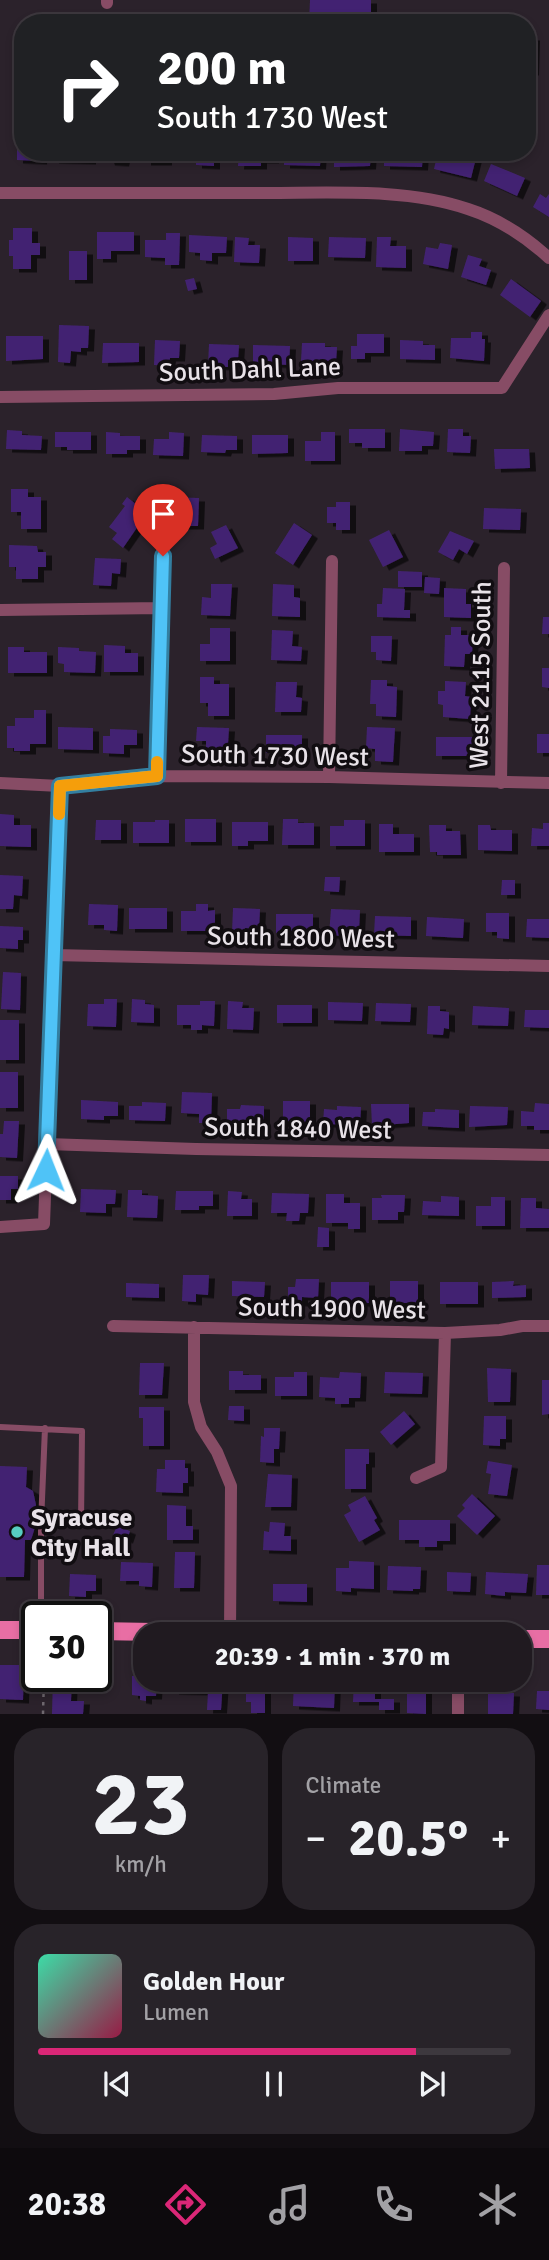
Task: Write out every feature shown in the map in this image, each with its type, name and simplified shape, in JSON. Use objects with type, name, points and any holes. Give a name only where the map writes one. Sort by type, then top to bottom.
[{"type":"main road","points":[[0,1630],[21,1630]]},
{"type":"main road","points":[[112,1631],[133,1632]]},
{"type":"street","points":[[0,193],[345,193],[428,199],[468,208],[499,222],[529,240],[549,258]]},
{"type":"street","name":"South Dahl Lane","points":[[0,397],[274,394],[338,388],[502,388],[549,315]]},
{"type":"street","points":[[157,776],[163,556]]},
{"type":"street","points":[[329,777],[332,561]]},
{"type":"street","name":"West 2115 South","points":[[501,783],[504,568]]},
{"type":"street","points":[[0,610],[162,608]]},
{"type":"street","name":"South 1730 West","points":[[0,783],[60,786],[157,776],[549,783]]},
{"type":"street","points":[[0,1227],[44,1224],[60,786]]},
{"type":"street","name":"South 1800 West","points":[[53,954],[549,966]]},
{"type":"street","name":"South 1840 West","points":[[47,1144],[549,1155]]},
{"type":"street","name":"South 1900 West","points":[[113,1326],[445,1333],[549,1326]]},
{"type":"street","points":[[194,1327],[194,1402],[201,1427],[217,1452],[230,1486],[230,1622]]},
{"type":"street","points":[[416,1478],[440,1467],[445,1333]]},
{"type":"street","points":[[458,1692],[458,1714]]},
{"type":"lane","points":[[0,1427],[82,1431],[81,1524],[41,1523]]},
{"type":"lane","points":[[41,1601],[45,1428]]},
{"type":"path","points":[[43,1714],[44,1692]]},
{"type":"building","points":[[310,0],[371,0],[371,14],[309,14]]},
{"type":"building","points":[[196,161],[214,161],[214,166],[196,165]]},
{"type":"building","points":[[238,161],[261,161],[261,166],[238,166]]},
{"type":"building","points":[[284,161],[320,161],[320,166],[284,165]]},
{"type":"building","points":[[334,161],[370,161],[370,166],[334,167]]},
{"type":"building","points":[[384,161],[422,161],[422,167],[384,166]]},
{"type":"building","points":[[436,161],[475,161],[471,178],[434,169]]},
{"type":"building","points":[[491,164],[525,178],[517,196],[484,181]]},
{"type":"building","points":[[540,194],[546,198],[549,194],[549,217],[533,207]]},
{"type":"building","points":[[13,228],[32,228],[32,243],[40,243],[40,255],[31,255],[31,269],[13,269],[13,256],[9,256],[9,240],[13,240]]},
{"type":"building","points":[[97,232],[134,232],[134,251],[111,251],[111,259],[97,259]]},
{"type":"building","points":[[166,233],[180,233],[179,265],[165,265],[165,258],[145,257],[145,240],[166,240]]},
{"type":"building","points":[[189,235],[227,237],[226,253],[212,253],[212,261],[200,260],[200,253],[189,252]]},
{"type":"building","points":[[235,237],[249,238],[248,245],[260,245],[259,263],[234,262]]},
{"type":"building","points":[[288,237],[313,238],[313,261],[288,261]]},
{"type":"building","points":[[329,237],[366,238],[365,258],[328,257]]},
{"type":"building","points":[[377,237],[391,237],[390,246],[406,246],[406,268],[376,267]]},
{"type":"building","points":[[440,243],[452,245],[448,269],[423,264],[426,247],[438,249]]},
{"type":"building","points":[[69,251],[87,251],[87,280],[69,280]]},
{"type":"building","points":[[468,255],[482,259],[479,266],[491,270],[486,285],[461,277]]},
{"type":"building","points":[[194,278],[197,289],[188,291],[185,280]]},
{"type":"building","points":[[511,279],[541,301],[530,317],[500,295]]},
{"type":"building","points":[[59,325],[89,326],[88,348],[81,348],[81,352],[71,351],[70,363],[58,362]]},
{"type":"building","points":[[471,332],[482,332],[482,339],[485,339],[484,361],[450,358],[451,338],[471,338]]},
{"type":"building","points":[[357,334],[384,334],[384,353],[365,353],[365,359],[351,359],[351,346],[357,346]]},
{"type":"building","points":[[6,336],[43,336],[43,359],[6,361]]},
{"type":"building","points":[[155,340],[180,341],[179,358],[170,358],[169,366],[154,365]]},
{"type":"building","points":[[400,340],[423,341],[423,345],[435,345],[435,360],[400,359]]},
{"type":"building","points":[[103,343],[139,343],[139,362],[102,363]]},
{"type":"building","points":[[302,343],[325,343],[325,347],[337,347],[336,362],[301,361]]},
{"type":"building","points":[[209,344],[239,345],[238,360],[228,360],[228,367],[208,366]]},
{"type":"building","points":[[253,345],[290,346],[289,365],[253,363]]},
{"type":"building","points":[[349,429],[385,429],[385,448],[362,448],[362,443],[349,443]]},
{"type":"building","points":[[400,429],[434,432],[433,446],[422,446],[422,451],[399,451]]},
{"type":"building","points":[[448,429],[463,429],[463,436],[471,436],[470,453],[447,452]]},
{"type":"building","points":[[7,430],[22,431],[22,435],[42,436],[41,450],[6,449]]},
{"type":"building","points":[[55,432],[91,432],[91,450],[55,447]]},
{"type":"building","points":[[106,432],[120,433],[120,436],[140,436],[140,450],[127,450],[127,454],[106,454]]},
{"type":"building","points":[[169,432],[184,433],[183,456],[153,455],[154,439],[169,439]]},
{"type":"building","points":[[321,432],[335,432],[335,461],[305,461],[305,441],[321,441]]},
{"type":"building","points":[[202,435],[237,436],[237,450],[226,450],[225,453],[201,452]]},
{"type":"building","points":[[252,435],[288,435],[288,453],[252,454]]},
{"type":"building","points":[[494,449],[529,449],[530,468],[495,469]]},
{"type":"building","points":[[11,489],[28,489],[28,497],[41,497],[41,529],[21,529],[21,512],[11,512]]},
{"type":"building","points":[[127,497],[147,513],[123,548],[112,539],[117,533],[109,527],[125,506],[122,504]]},
{"type":"building","points":[[168,497],[199,498],[198,526],[181,526],[181,520],[167,519]]},
{"type":"building","points":[[336,502],[350,502],[350,530],[336,530],[336,523],[327,523],[327,507],[336,507]]},
{"type":"building","points":[[484,508],[521,509],[520,530],[483,529]]},
{"type":"building","points":[[294,523],[312,535],[293,565],[275,553]]},
{"type":"building","points":[[226,525],[238,548],[215,559],[210,548],[217,544],[211,532]]},
{"type":"building","points":[[389,530],[403,557],[383,567],[369,540]]},
{"type":"building","points":[[450,531],[474,541],[467,554],[459,549],[453,560],[438,552]]},
{"type":"building","points":[[9,545],[37,546],[38,552],[46,552],[46,567],[38,567],[38,579],[16,579],[16,567],[9,567]]},
{"type":"building","points":[[95,558],[121,559],[120,574],[112,573],[111,586],[93,585]]},
{"type":"building","points":[[398,571],[422,572],[422,587],[398,587]]},
{"type":"building","points":[[425,577],[440,578],[439,594],[424,593]]},
{"type":"building","points":[[211,584],[232,584],[230,616],[201,615],[202,597],[211,598]]},
{"type":"building","points":[[273,584],[294,585],[294,597],[300,598],[300,617],[272,616]]},
{"type":"building","points":[[383,588],[405,589],[404,610],[410,610],[410,618],[377,617],[377,604],[382,604]]},
{"type":"building","points":[[444,588],[466,589],[466,604],[471,604],[471,618],[444,617]]},
{"type":"building","points":[[543,617],[549,617],[549,634],[542,634]]},
{"type":"building","points":[[451,627],[461,627],[461,635],[473,635],[472,654],[465,654],[464,667],[444,666],[445,635],[451,635]]},
{"type":"building","points":[[210,628],[230,628],[230,661],[200,661],[200,644],[210,644]]},
{"type":"building","points":[[272,630],[293,631],[292,646],[302,647],[301,661],[271,660]]},
{"type":"building","points":[[371,636],[392,636],[391,661],[376,660],[376,652],[371,652]]},
{"type":"building","points":[[104,645],[125,646],[125,653],[138,653],[138,672],[104,672]]},
{"type":"building","points":[[8,647],[24,647],[24,652],[47,652],[47,673],[8,673]]},
{"type":"building","points":[[58,647],[96,652],[95,673],[64,672],[64,664],[58,663]]},
{"type":"building","points":[[542,668],[549,668],[549,688],[542,687]]},
{"type":"building","points":[[200,677],[214,677],[214,684],[229,684],[229,716],[208,716],[208,703],[200,703]]},
{"type":"building","points":[[371,680],[387,680],[387,686],[397,687],[396,717],[376,716],[376,704],[370,704]]},
{"type":"building","points":[[445,681],[466,682],[465,696],[471,697],[470,719],[443,717],[443,705],[438,704],[438,691],[445,691]]},
{"type":"building","points":[[276,682],[297,682],[296,697],[302,698],[301,712],[275,712]]},
{"type":"building","points":[[34,710],[46,710],[46,744],[30,744],[30,751],[7,748],[7,726],[15,726],[15,718],[34,718]]},
{"type":"building","points":[[58,727],[93,728],[93,750],[58,749]]},
{"type":"building","points":[[197,727],[229,728],[227,759],[206,758],[206,741],[196,741]]},
{"type":"building","points":[[367,727],[395,728],[393,762],[375,761],[375,749],[366,748]]},
{"type":"building","points":[[110,729],[137,730],[137,745],[124,745],[124,754],[103,753],[103,736],[110,736]]},
{"type":"building","points":[[537,734],[549,734],[549,753],[537,753]]},
{"type":"building","points":[[266,735],[302,735],[302,753],[266,753]]},
{"type":"building","points":[[436,737],[472,737],[472,756],[436,756]]},
{"type":"building","points":[[0,814],[14,815],[14,825],[31,825],[31,847],[0,846]]},
{"type":"building","points":[[185,819],[216,819],[216,842],[185,842]]},
{"type":"building","points":[[283,819],[314,823],[314,845],[282,845]]},
{"type":"building","points":[[96,820],[121,820],[121,840],[95,840]]},
{"type":"building","points":[[169,820],[169,843],[133,843],[133,822]]},
{"type":"building","points":[[344,820],[365,820],[365,846],[330,846],[330,826],[344,826]]},
{"type":"building","points":[[232,822],[268,822],[268,841],[248,841],[248,846],[232,846]]},
{"type":"building","points":[[543,823],[549,823],[549,846],[531,846],[532,828],[543,829]]},
{"type":"building","points":[[379,824],[393,824],[393,834],[414,834],[414,852],[379,852]]},
{"type":"building","points":[[429,825],[446,825],[446,831],[460,831],[461,855],[437,855],[437,852],[430,852]]},
{"type":"building","points":[[478,825],[490,825],[491,830],[512,830],[512,851],[478,850]]},
{"type":"building","points":[[0,875],[23,876],[22,896],[14,895],[13,909],[0,909]]},
{"type":"building","points":[[325,877],[340,877],[339,892],[324,891]]},
{"type":"building","points":[[502,880],[515,880],[515,895],[501,895]]},
{"type":"building","points":[[89,904],[118,905],[117,931],[104,930],[104,925],[88,925]]},
{"type":"building","points":[[196,904],[208,904],[208,911],[215,910],[215,931],[181,931],[181,911],[196,911]]},
{"type":"building","points":[[129,908],[167,908],[167,929],[129,929]]},
{"type":"building","points":[[233,908],[260,909],[259,929],[245,928],[245,934],[232,933]]},
{"type":"building","points":[[331,909],[360,910],[359,931],[343,930],[343,936],[329,935]]},
{"type":"building","points":[[486,913],[509,913],[509,939],[497,938],[497,932],[486,932]]},
{"type":"building","points":[[276,914],[313,914],[313,933],[276,933]]},
{"type":"building","points":[[375,916],[411,917],[411,936],[374,935]]},
{"type":"building","points":[[427,917],[464,919],[463,938],[426,936]]},
{"type":"building","points":[[527,919],[549,919],[549,938],[526,937]]},
{"type":"building","points":[[0,926],[23,927],[23,940],[18,940],[18,949],[0,948]]},
{"type":"building","points":[[3,972],[21,973],[20,1010],[1,1009]]},
{"type":"building","points":[[104,999],[117,999],[116,1027],[87,1026],[88,1004],[104,1004]]},
{"type":"building","points":[[132,999],[145,1000],[145,1004],[154,1005],[154,1023],[131,1022]]},
{"type":"building","points":[[200,1001],[215,1001],[214,1026],[202,1025],[202,1030],[191,1030],[191,1025],[177,1025],[177,1005],[200,1005]]},
{"type":"building","points":[[228,1001],[243,1002],[242,1008],[254,1008],[253,1030],[227,1029]]},
{"type":"building","points":[[328,1002],[363,1003],[362,1021],[328,1020]]},
{"type":"building","points":[[376,1003],[411,1004],[410,1022],[375,1021]]},
{"type":"building","points":[[277,1005],[312,1005],[312,1023],[277,1023]]},
{"type":"building","points":[[428,1006],[440,1006],[440,1011],[449,1012],[449,1029],[444,1028],[443,1035],[427,1034]]},
{"type":"building","points":[[473,1006],[509,1008],[508,1026],[472,1025]]},
{"type":"building","points":[[525,1010],[549,1010],[549,1028],[524,1027]]},
{"type":"building","points":[[0,1020],[19,1020],[19,1060],[0,1060]]},
{"type":"building","points":[[0,1072],[18,1072],[18,1108],[0,1108]]},
{"type":"building","points":[[182,1092],[212,1093],[211,1123],[199,1123],[199,1114],[181,1113]]},
{"type":"building","points":[[81,1100],[118,1102],[118,1116],[104,1116],[104,1120],[81,1119]]},
{"type":"building","points":[[283,1101],[310,1101],[310,1125],[291,1125],[291,1121],[283,1121]]},
{"type":"building","points":[[142,1102],[166,1103],[165,1121],[129,1120],[129,1106],[142,1106]]},
{"type":"building","points":[[535,1103],[549,1104],[549,1130],[534,1130],[534,1126],[521,1126],[521,1111],[534,1112]]},
{"type":"building","points":[[371,1104],[409,1104],[409,1123],[372,1126]]},
{"type":"building","points":[[241,1105],[264,1106],[264,1124],[227,1123],[227,1109],[240,1109]]},
{"type":"building","points":[[337,1106],[361,1107],[360,1125],[323,1124],[324,1109],[337,1110]]},
{"type":"building","points":[[470,1106],[508,1107],[507,1125],[469,1127]]},
{"type":"building","points":[[435,1109],[459,1110],[459,1128],[422,1126],[423,1112],[435,1112]]},
{"type":"building","points":[[4,1121],[19,1121],[17,1158],[0,1157],[0,1134],[3,1134]]},
{"type":"building","points":[[0,1176],[18,1176],[18,1189],[11,1189],[11,1200],[0,1200]]},
{"type":"building","points":[[81,1189],[116,1190],[115,1204],[106,1204],[106,1213],[80,1212]]},
{"type":"building","points":[[128,1190],[142,1190],[142,1195],[158,1196],[157,1218],[127,1217]]},
{"type":"building","points":[[176,1191],[213,1191],[213,1206],[199,1206],[199,1210],[175,1210]]},
{"type":"building","points":[[228,1191],[242,1192],[241,1199],[252,1199],[252,1216],[227,1216]]},
{"type":"building","points":[[272,1193],[309,1194],[308,1213],[300,1213],[299,1221],[286,1221],[287,1213],[271,1213]]},
{"type":"building","points":[[326,1194],[344,1194],[344,1203],[360,1203],[360,1229],[348,1229],[348,1223],[326,1223]]},
{"type":"building","points":[[381,1195],[405,1195],[404,1212],[398,1212],[398,1220],[372,1220],[372,1198],[382,1198]]},
{"type":"building","points":[[441,1196],[459,1197],[459,1216],[422,1215],[423,1201],[441,1202]]},
{"type":"building","points":[[491,1197],[505,1197],[505,1226],[476,1226],[476,1206],[491,1206]]},
{"type":"building","points":[[521,1198],[536,1198],[536,1208],[549,1209],[549,1228],[520,1228]]},
{"type":"building","points":[[318,1227],[329,1228],[329,1247],[317,1247]]},
{"type":"building","points":[[183,1275],[209,1275],[208,1295],[196,1294],[196,1302],[182,1301]]},
{"type":"building","points":[[296,1279],[319,1279],[318,1298],[302,1297],[302,1303],[288,1302],[288,1287],[295,1287]]},
{"type":"building","points":[[232,1281],[265,1282],[264,1297],[232,1296]]},
{"type":"building","points":[[390,1281],[418,1281],[418,1303],[390,1303]]},
{"type":"building","points":[[514,1281],[513,1286],[526,1285],[526,1297],[492,1298],[492,1282]]},
{"type":"building","points":[[331,1282],[369,1282],[369,1303],[331,1304]]},
{"type":"building","points":[[440,1282],[478,1282],[478,1304],[440,1304]]},
{"type":"building","points":[[126,1283],[159,1284],[159,1298],[126,1297]]},
{"type":"building","points":[[140,1363],[164,1363],[162,1395],[139,1395]]},
{"type":"building","points":[[487,1368],[511,1369],[510,1402],[488,1402]]},
{"type":"building","points":[[229,1371],[243,1371],[243,1375],[261,1375],[261,1390],[229,1390]]},
{"type":"building","points":[[294,1372],[307,1372],[307,1396],[275,1396],[275,1377],[294,1377]]},
{"type":"building","points":[[340,1372],[361,1373],[360,1398],[349,1398],[349,1404],[335,1404],[335,1398],[319,1397],[320,1377],[339,1378]]},
{"type":"building","points":[[385,1372],[423,1373],[422,1394],[384,1393]]},
{"type":"building","points":[[542,1380],[549,1380],[549,1414],[542,1415]]},
{"type":"building","points":[[229,1406],[244,1406],[244,1421],[228,1420]]},
{"type":"building","points":[[139,1407],[164,1407],[164,1446],[143,1446],[143,1418],[139,1418]]},
{"type":"building","points":[[404,1411],[415,1424],[391,1445],[380,1432]]},
{"type":"building","points":[[484,1416],[506,1416],[506,1439],[500,1439],[500,1446],[483,1445]]},
{"type":"building","points":[[264,1428],[280,1428],[279,1449],[274,1449],[274,1463],[260,1462]]},
{"type":"building","points":[[345,1449],[369,1449],[366,1489],[345,1489]]},
{"type":"building","points":[[165,1460],[185,1460],[188,1483],[183,1483],[183,1493],[156,1492],[157,1469],[165,1469]]},
{"type":"building","points":[[488,1461],[512,1465],[507,1496],[488,1494],[491,1474],[486,1473]]},
{"type":"building","name":"Syracuse City Hall","points":[[0,1466],[27,1467],[26,1487],[33,1491],[36,1524],[31,1540],[25,1540],[24,1577],[0,1577]]},
{"type":"building","points":[[268,1474],[292,1475],[291,1507],[265,1507]]},
{"type":"building","points":[[472,1494],[495,1516],[477,1535],[457,1516],[465,1508],[462,1505]]},
{"type":"building","points":[[365,1496],[380,1530],[359,1542],[344,1515],[351,1511],[348,1505]]},
{"type":"building","points":[[167,1505],[186,1506],[186,1526],[193,1526],[193,1540],[167,1540]]},
{"type":"building","points":[[399,1520],[450,1520],[450,1541],[437,1541],[437,1547],[419,1547],[419,1540],[399,1540]]},
{"type":"building","points":[[270,1522],[285,1523],[284,1536],[291,1536],[291,1551],[263,1550],[264,1531],[269,1532]]},
{"type":"building","points":[[117,1526],[130,1531],[127,1540],[113,1535]]},
{"type":"building","points":[[175,1552],[195,1552],[194,1588],[174,1588]]},
{"type":"building","points":[[349,1561],[374,1562],[374,1589],[351,1588],[351,1592],[336,1591],[336,1568],[349,1568]]},
{"type":"building","points":[[121,1562],[153,1563],[152,1587],[139,1586],[139,1581],[120,1581]]},
{"type":"building","points":[[537,1565],[549,1565],[549,1595],[536,1595]]},
{"type":"building","points":[[388,1566],[421,1567],[420,1589],[387,1590]]},
{"type":"building","points":[[447,1572],[471,1573],[470,1592],[447,1591]]},
{"type":"building","points":[[486,1572],[528,1574],[526,1593],[505,1592],[505,1596],[485,1594]]},
{"type":"building","points":[[70,1574],[96,1575],[96,1591],[86,1591],[86,1597],[69,1596]]},
{"type":"building","points":[[273,1584],[307,1584],[307,1602],[273,1601]]},
{"type":"building","points":[[0,1665],[21,1665],[23,1700],[0,1699]]},
{"type":"building","points":[[132,1676],[133,1692],[156,1692],[156,1696],[146,1696],[146,1701],[140,1700],[140,1696],[132,1695]]},
{"type":"building","points":[[537,1691],[549,1691],[549,1710],[536,1709]]},
{"type":"building","points":[[53,1692],[71,1692],[71,1701],[84,1701],[83,1714],[52,1714]]},
{"type":"building","points":[[208,1692],[222,1692],[221,1710],[207,1710]]},
{"type":"building","points":[[246,1692],[265,1692],[265,1713],[251,1713],[251,1702],[246,1702]]},
{"type":"building","points":[[294,1692],[335,1692],[334,1708],[293,1706]]},
{"type":"building","points":[[354,1692],[375,1692],[375,1699],[394,1699],[394,1710],[379,1710],[379,1702],[353,1702]]},
{"type":"building","points":[[407,1692],[426,1692],[426,1714],[407,1713]]},
{"type":"building","points":[[488,1692],[514,1693],[513,1714],[488,1714]]},
{"type":"slow traffic","points":[[59,814],[60,786],[157,776],[157,762]]},
{"type":"place","name":"Syracuse City Hall","points":[[17,1532]]},
{"type":"route","points":[[46,1170],[60,786],[157,776],[163,556]]}]
